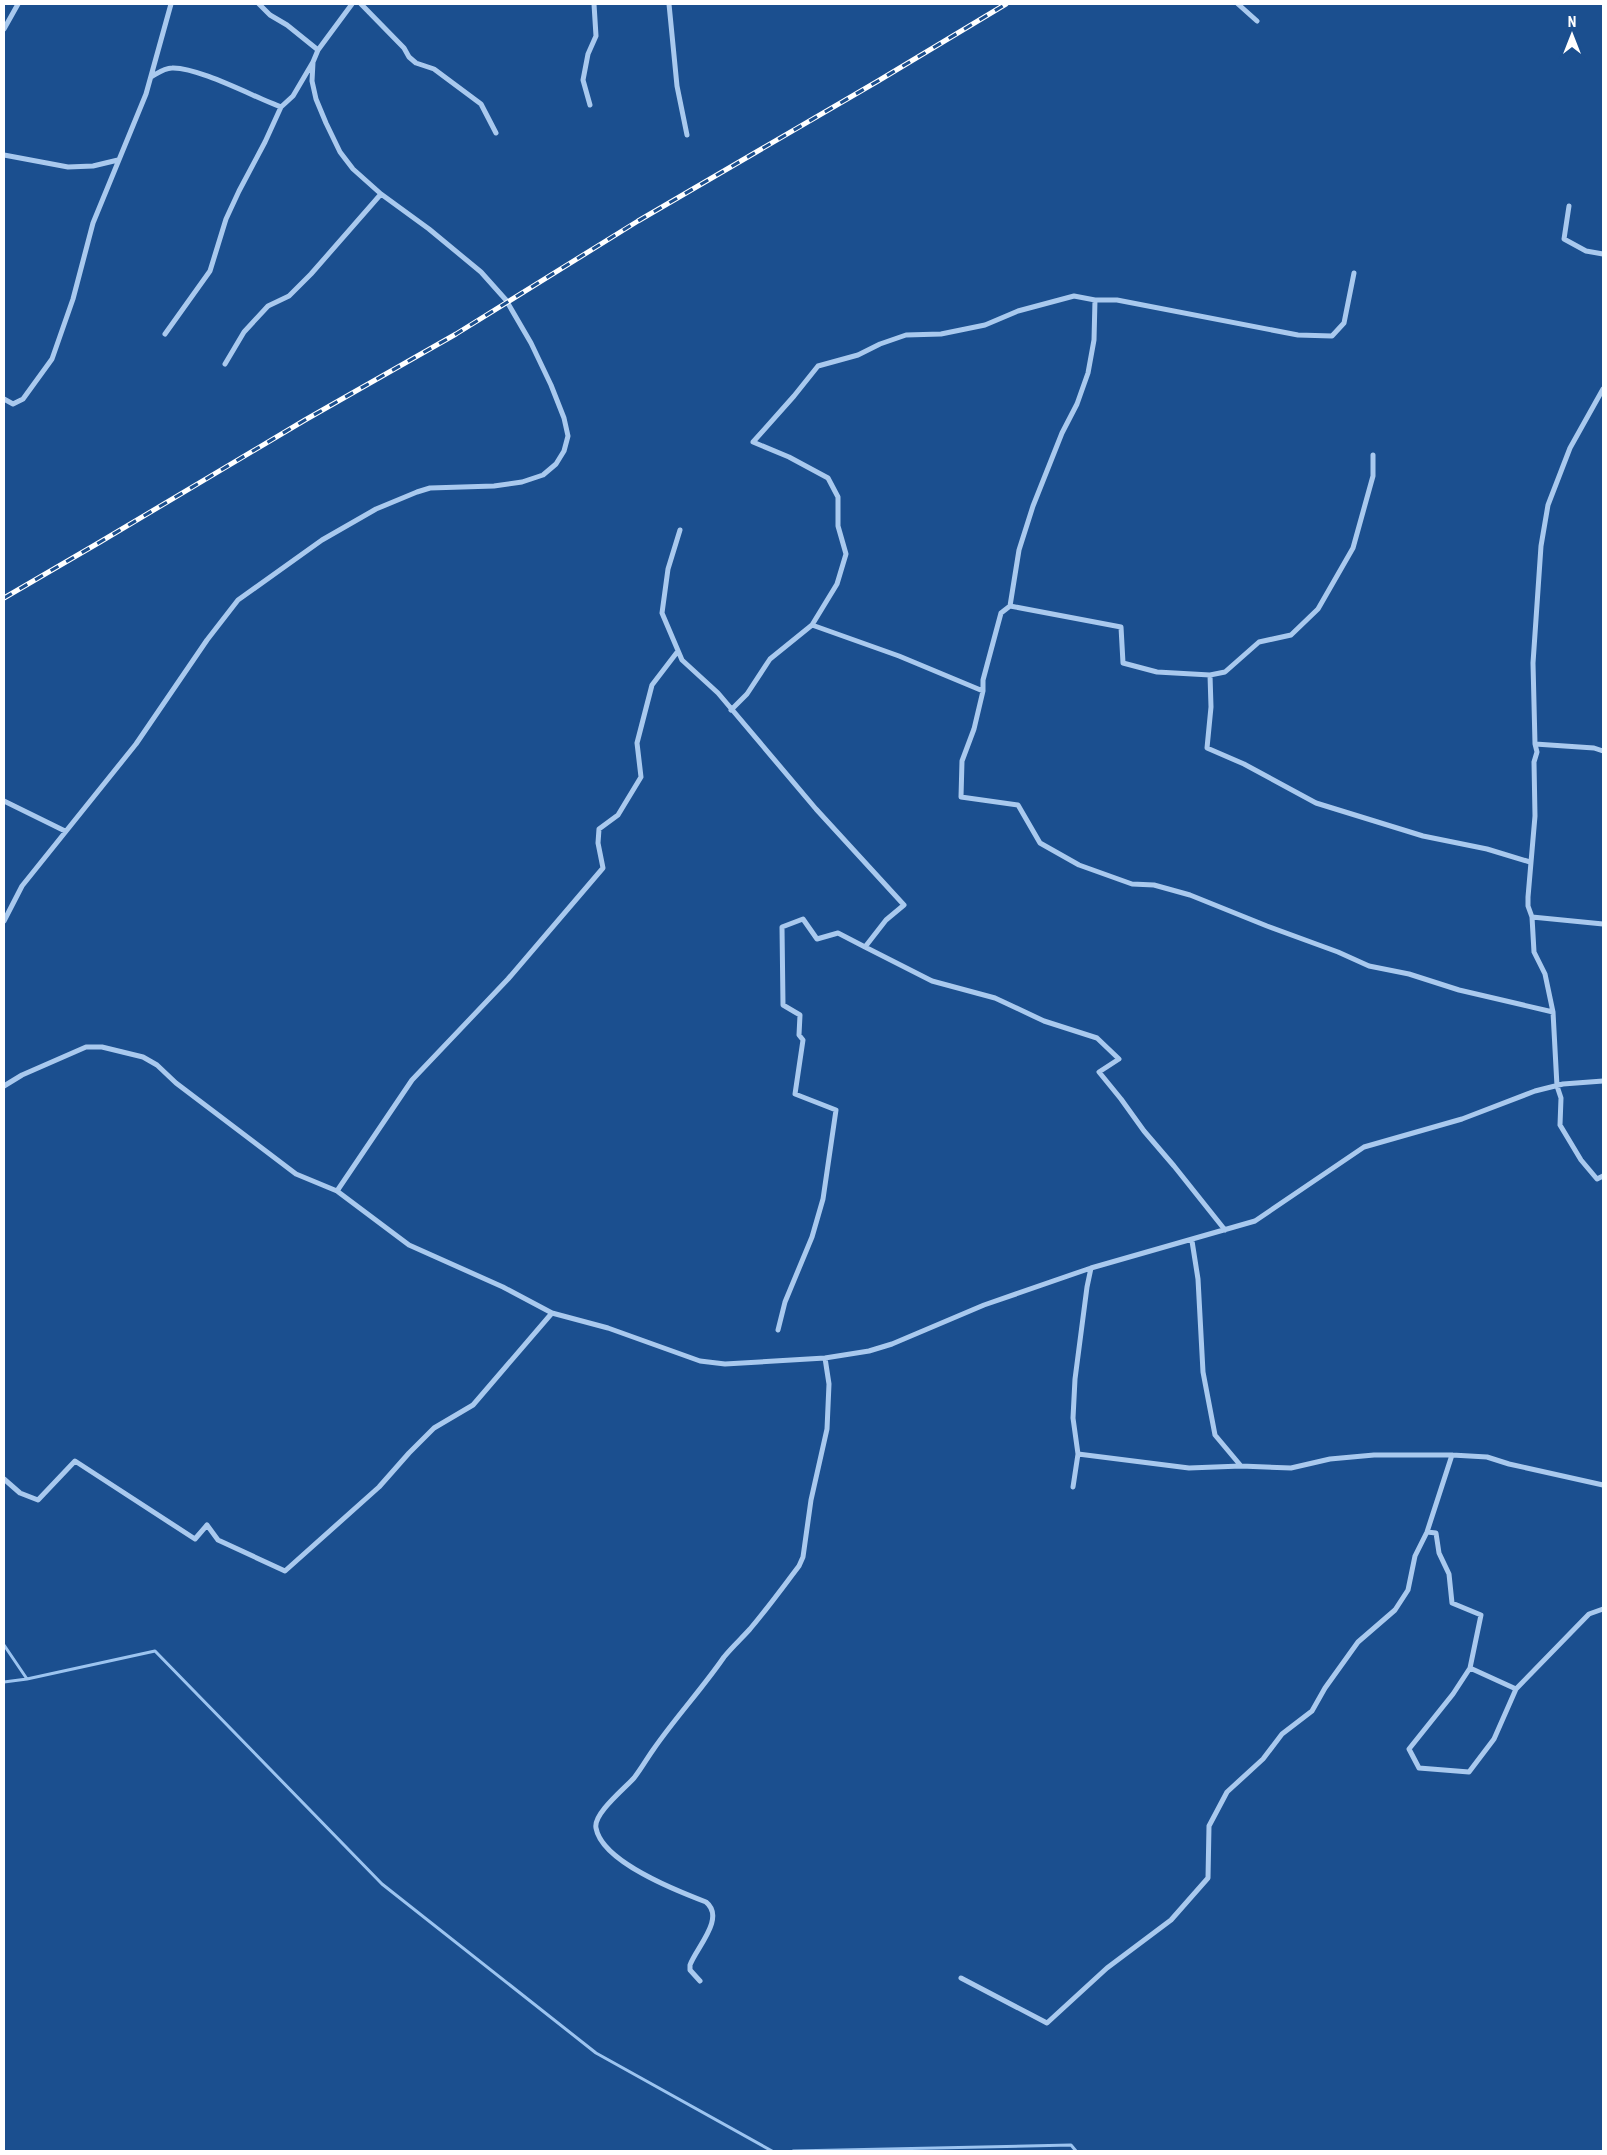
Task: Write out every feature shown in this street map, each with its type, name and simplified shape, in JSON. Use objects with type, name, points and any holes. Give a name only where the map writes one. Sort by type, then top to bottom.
[{"type":"street","points":[[4,29],[18,4]]},
{"type":"street","points":[[4,399],[12,404],[23,399],[52,359],[73,299],[93,223],[151,77],[171,4]]},
{"type":"street","points":[[259,4],[270,15],[288,25],[318,50]]},
{"type":"street","points":[[166,334],[210,271],[226,219],[281,107],[293,96],[318,50],[352,4]]},
{"type":"street","points":[[361,4],[416,63],[434,69],[481,104],[496,133]]},
{"type":"street","points":[[590,105],[583,80],[588,54],[596,36],[594,4]]},
{"type":"street","points":[[669,4],[677,86],[687,135]]},
{"type":"street","points":[[1238,4],[1257,21]]},
{"type":"street","points":[[4,921],[22,886],[136,744],[238,600],[269,576],[322,540],[376,509],[417,492],[448,486],[494,486],[522,482],[543,475],[556,464],[564,451],[568,436],[564,418],[531,342],[506,300],[481,272],[381,194],[353,169],[340,152],[316,99],[312,81],[313,62]]},
{"type":"street","points":[[151,77],[161,71],[172,68],[192,71],[281,107]]},
{"type":"street","points":[[4,155],[68,167],[93,166],[118,160]]},
{"type":"street","points":[[225,364],[244,332],[268,306],[289,296],[311,274],[381,194]]},
{"type":"street","points":[[1569,206],[1564,239],[1586,250],[1603,254]]},
{"type":"street","points":[[732,710],[747,694],[770,659],[812,625],[837,584],[846,554],[838,526],[838,497],[828,478],[789,457],[753,442],[818,366],[858,355],[880,344],[906,335],[941,334],[985,325],[1018,311],[1074,296],[1095,300],[1117,300],[1210,320],[1298,335],[1332,336],[1344,323],[1354,273]]},
{"type":"street","points":[[1095,300],[1094,340],[1088,373],[1077,404],[1062,433],[1033,506],[1018,550],[1010,606],[1001,613],[983,680],[983,691],[974,729],[962,761],[961,797],[1018,804],[1040,843],[1079,865],[1132,884],[1154,885],[1190,895],[1370,966],[1409,974],[1459,990],[1553,1012]]},
{"type":"street","points":[[1603,389],[1570,448],[1548,504],[1541,546],[1533,663],[1535,744],[1537,752],[1534,762],[1535,816],[1528,906],[1532,917],[1534,952],[1545,974],[1553,1012],[1557,1086],[1561,1098],[1560,1125],[1580,1160],[1597,1179],[1603,1176]]},
{"type":"street","points":[[1010,606],[1121,627],[1123,663],[1157,672],[1210,675],[1226,672],[1259,642],[1291,635],[1318,609],[1353,548],[1373,476],[1373,455]]},
{"type":"street","points":[[680,530],[668,569],[662,613],[682,660],[718,693],[816,808],[904,905],[886,920],[865,947]]},
{"type":"street","points":[[812,625],[899,656],[983,691]]},
{"type":"street","points":[[337,1191],[412,1080],[508,979],[603,868],[598,843],[599,829],[618,815],[641,777],[637,743],[652,685],[678,651]]},
{"type":"street","points":[[1210,675],[1211,707],[1207,748],[1244,764],[1316,802],[1423,836],[1487,849],[1530,862]]},
{"type":"street","points":[[1535,744],[1594,748],[1603,751]]},
{"type":"street","points":[[4,801],[65,831]]},
{"type":"street","points":[[1532,917],[1603,924]]},
{"type":"street","points":[[778,1330],[785,1302],[812,1237],[823,1199],[836,1110],[794,1094],[803,1040],[799,1035],[800,1015],[783,1005],[782,927],[803,919],[817,939],[838,932],[932,981],[995,998],[1044,1021],[1097,1038],[1119,1059],[1100,1072],[1144,1131],[1225,1230]]},
{"type":"street","points":[[4,1086],[22,1074],[86,1047],[102,1047],[143,1057],[157,1065],[176,1083],[296,1174],[337,1191],[409,1245],[471,1275],[502,1287],[552,1313],[608,1328],[700,1360],[725,1364],[825,1358],[869,1351],[898,1342],[984,1305],[1091,1268],[1192,1241],[1255,1221],[1364,1148],[1462,1120],[1535,1091],[1557,1086],[1603,1081]]},
{"type":"street","points":[[1192,1241],[1198,1279],[1203,1372],[1215,1435],[1241,1466]]},
{"type":"street","points":[[1073,1487],[1078,1454],[1074,1418],[1075,1379],[1091,1268]]},
{"type":"street","points":[[4,1479],[20,1493],[38,1500],[75,1461],[156,1516],[195,1539],[207,1525],[218,1540],[285,1571],[379,1487],[434,1428],[473,1404],[552,1313]]},
{"type":"street","points":[[700,1981],[690,1970],[690,1965],[712,1921],[713,1910],[711,1906],[706,1902],[655,1882],[626,1864],[601,1840],[595,1823],[599,1813],[642,1769],[653,1750],[710,1679],[726,1655],[750,1629],[799,1566],[803,1557],[811,1500],[828,1429],[830,1384],[825,1358]]},
{"type":"street","points":[[1078,1454],[1189,1468],[1241,1466],[1291,1468],[1330,1459],[1374,1455],[1487,1457],[1509,1464],[1603,1485]]},
{"type":"street","points":[[961,1978],[1047,2023],[1107,1968],[1171,1920],[1208,1878],[1209,1826],[1227,1792],[1262,1759],[1282,1734],[1312,1711],[1358,1642],[1395,1610],[1408,1590],[1415,1556],[1427,1532],[1452,1455]]},
{"type":"street","points":[[1427,1532],[1436,1533],[1439,1553],[1449,1574],[1452,1603],[1481,1615],[1470,1668],[1453,1694],[1409,1749],[1419,1768],[1469,1772],[1494,1739],[1516,1689],[1590,1614],[1603,1610]]},
{"type":"street","points":[[1470,1668],[1516,1689]]},
{"type":"waterway","points":[[4,1645],[27,1679]]},
{"type":"waterway","points":[[4,1682],[27,1679],[155,1651],[382,1884],[596,2053],[772,2151]]},
{"type":"waterway","points":[[793,2151],[1071,2145],[1076,2151]]},
{"type":"railway","points":[[4,598],[305,420],[456,334],[638,221],[1006,4]]}]
